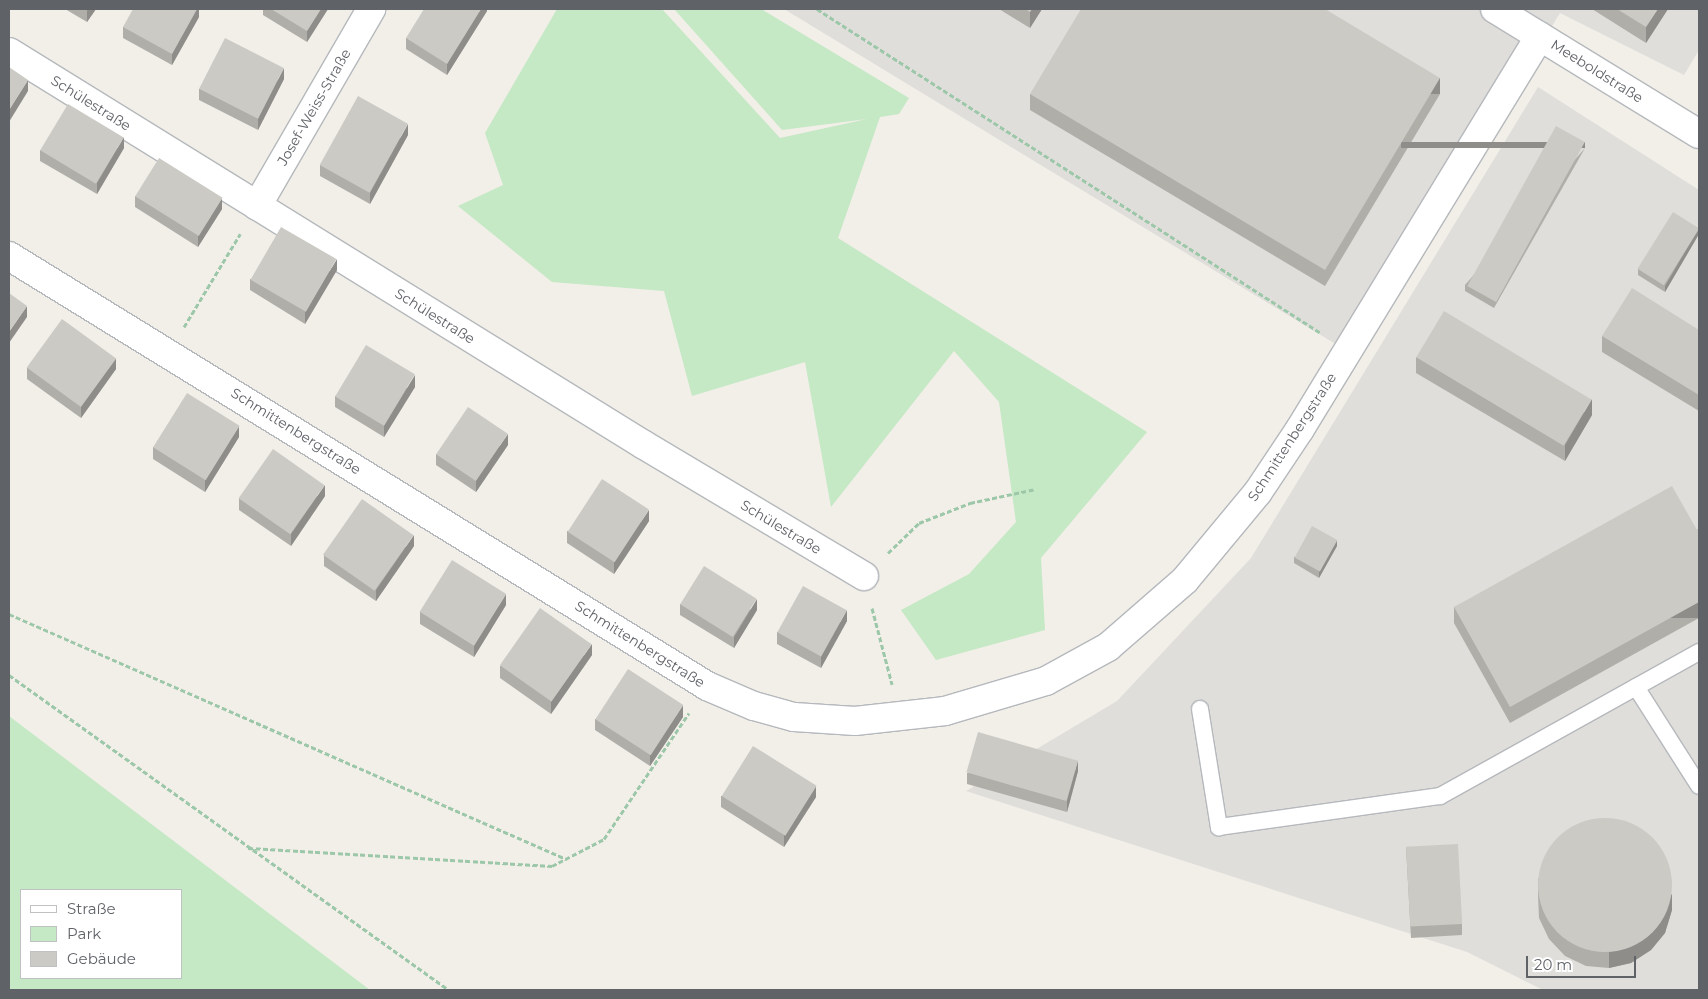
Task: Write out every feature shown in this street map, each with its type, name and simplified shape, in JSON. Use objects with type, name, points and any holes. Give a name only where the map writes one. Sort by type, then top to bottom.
[{"type":"street","name":"Josef-Weiss-Straße","points":[[257,206],[371,9]]},
{"type":"street","name":"Meeboldstraße","points":[[1495,9],[1699,134]]},
{"type":"street","name":"Schmittenbergstraße","points":[[9,256],[706,686],[754,706],[794,717],[855,721],[945,710],[1046,681],[1108,647],[1185,580],[1258,492],[1540,36]]},
{"type":"street","name":"Schülestraße","points":[[9,52],[644,445],[864,576]]},
{"type":"lane","points":[[1200,709],[1219,826],[1440,796],[1699,652]]},
{"type":"lane","points":[[1636,687],[1699,786]]},
{"type":"path","points":[[817,9],[1347,350]]},
{"type":"path","points":[[167,355],[257,206]]},
{"type":"path","points":[[900,716],[864,576],[920,523],[970,503],[1036,489]]},
{"type":"path","points":[[9,614],[566,859]]},
{"type":"path","points":[[9,675],[436,984],[449,990]]},
{"type":"path","points":[[248,848],[552,866],[604,839],[706,686]]},
{"type":"shaded area","points":[[784,9],[1699,9],[1699,50],[1684,75],[1560,13],[1352,354]]},
{"type":"shaded area","points":[[1538,87],[1699,190],[1699,990],[1543,990],[1467,952],[966,791],[1117,701],[1251,558]]},
{"type":"green space","points":[[557,9],[662,9],[780,138],[867,119],[782,130],[674,9],[761,9],[909,98],[899,114],[880,117],[838,238],[1147,432],[1041,558],[1045,630],[936,660],[901,610],[969,574],[1016,522],[999,402],[954,351],[831,507],[805,362],[692,396],[664,291],[552,282],[458,206],[503,185],[485,133]]},
{"type":"green space","points":[[9,716],[370,990],[9,990]]},
{"type":"building","points":[[133,9],[197,9],[172,54],[123,27]]},
{"type":"building","points":[[271,9],[321,9],[307,31]]},
{"type":"building","points":[[424,9],[481,9],[447,64],[406,38]]},
{"type":"building","points":[[1081,9],[1325,9],[1440,78],[1325,270],[1030,94]]},
{"type":"building","points":[[1617,9],[1658,9],[1646,27]]},
{"type":"building","points":[[225,38],[284,68],[258,119],[199,89]]},
{"type":"building","points":[[9,67],[28,80],[9,110]]},
{"type":"building","points":[[358,96],[408,124],[370,193],[320,165]]},
{"type":"building","points":[[68,104],[124,137],[96,184],[40,150]]},
{"type":"building","points":[[1556,126],[1585,142],[1496,302],[1467,286]]},
{"type":"building","points":[[159,158],[223,198],[199,236],[135,196]]},
{"type":"building","points":[[1673,212],[1699,229],[1664,285],[1637,269]]},
{"type":"building","points":[[281,227],[336,259],[306,312],[251,280]]},
{"type":"building","points":[[1632,288],[1699,330],[1699,395],[1602,336]]},
{"type":"building","points":[[9,293],[27,306],[9,332]]},
{"type":"building","points":[[1444,311],[1591,400],[1564,446],[1416,357]]},
{"type":"building","points":[[62,319],[116,358],[81,407],[27,368]]},
{"type":"building","points":[[366,345],[415,374],[384,426],[335,396]]},
{"type":"building","points":[[187,393],[240,426],[206,480],[153,447]]},
{"type":"building","points":[[468,407],[508,434],[476,481],[436,454]]},
{"type":"building","points":[[273,449],[325,485],[290,534],[239,498]]},
{"type":"building","points":[[602,479],[649,509],[615,562],[568,532]]},
{"type":"building","points":[[1672,486],[1697,530],[1699,529],[1699,602],[1510,707],[1454,607]]},
{"type":"building","points":[[362,499],[414,535],[375,591],[323,555]]},
{"type":"building","points":[[1312,526],[1337,540],[1320,572],[1295,557]]},
{"type":"building","points":[[452,560],[506,594],[474,646],[420,612]]},
{"type":"building","points":[[704,566],[757,599],[733,637],[680,604]]},
{"type":"building","points":[[803,586],[847,610],[821,657],[777,632]]},
{"type":"building","points":[[540,608],[592,644],[551,701],[500,665]]},
{"type":"building","points":[[628,669],[683,705],[651,755],[595,719]]},
{"type":"building","points":[[978,732],[1078,761],[1066,801],[966,772]]},
{"type":"building","points":[[753,746],[817,786],[785,836],[722,796]]},
{"type":"building","points":[[1605,818],[1631,823],[1642,829],[1652,838],[1661,848],[1667,859],[1672,885],[1667,911],[1661,922],[1652,932],[1642,941],[1631,947],[1605,952],[1579,947],[1568,941],[1558,932],[1549,922],[1543,911],[1538,885],[1543,859],[1549,848],[1558,838],[1568,829],[1579,823]]},
{"type":"building","points":[[1458,844],[1462,924],[1410,927],[1406,847]]}]
